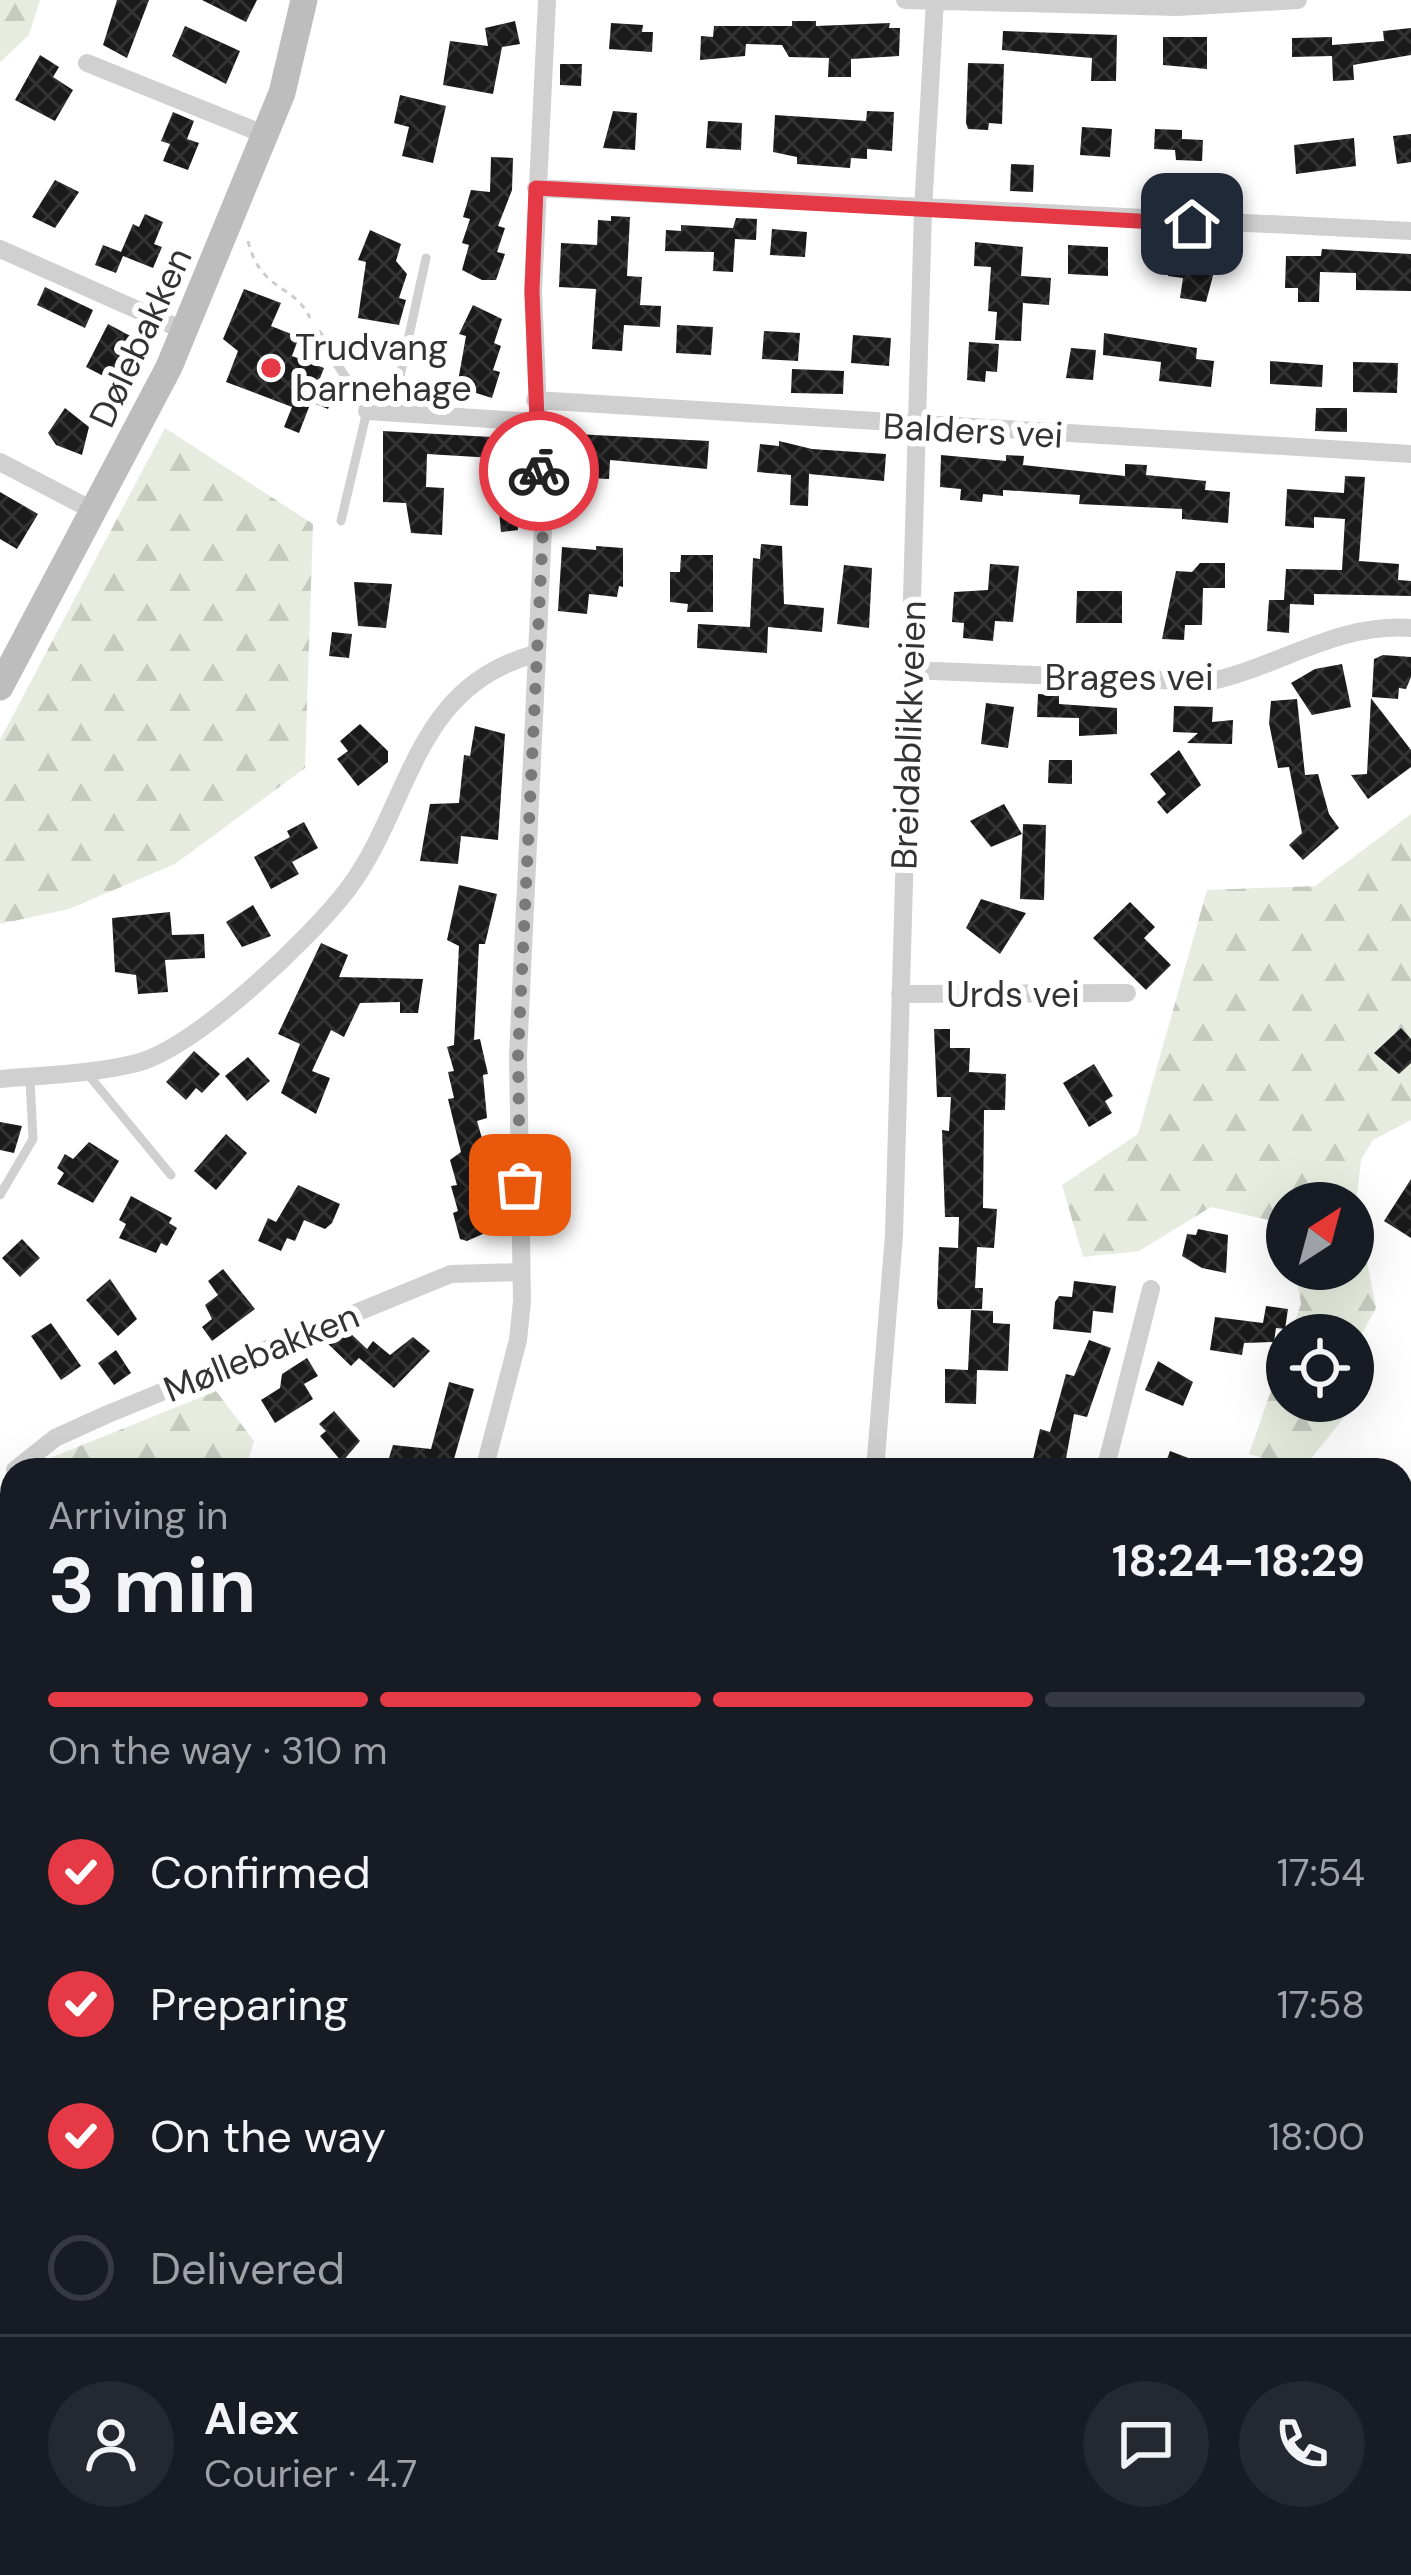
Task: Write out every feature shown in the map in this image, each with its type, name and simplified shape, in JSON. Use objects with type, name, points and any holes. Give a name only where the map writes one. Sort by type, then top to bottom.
[{"type":"main road","name":"Dølebakken","points":[[0,687],[96,512],[185,331],[266,136],[292,58],[304,0]]},
{"type":"street","points":[[487,1458],[518,1340],[521,1272],[518,1055],[543,528],[535,400],[536,188],[547,0]]},
{"type":"street","points":[[905,0],[1177,7],[1298,0]]},
{"type":"street","name":"Breidablikkveien","points":[[876,1458],[893,1235],[923,210],[935,0]]},
{"type":"street","points":[[87,63],[266,136]]},
{"type":"street","points":[[536,188],[1411,231]]},
{"type":"street","points":[[0,249],[185,331]]},
{"type":"street","name":"Balders vei","points":[[535,400],[1411,454]]},
{"type":"street","points":[[367,411],[536,422]]},
{"type":"street","points":[[0,462],[96,512]]},
{"type":"street","name":"Brages vei","points":[[909,670],[1208,682],[1252,673],[1342,632],[1411,628]]},
{"type":"street","points":[[0,1079],[141,1062],[175,1046],[260,978],[349,888],[437,720],[472,682],[502,663],[535,654]]},
{"type":"street","name":"Urds vei","points":[[900,994],[1127,993]]},
{"type":"street","name":"Møllebakken","points":[[30,1458],[56,1438],[91,1422],[452,1274],[521,1272]]},
{"type":"street","points":[[1108,1458],[1151,1289]]},
{"type":"lane","points":[[392,413],[426,258]]},
{"type":"lane","points":[[318,334],[367,411],[341,520]]},
{"type":"lane","points":[[86,1072],[171,1175]]},
{"type":"lane","points":[[0,1195],[33,1139],[35,1099],[29,1077]]},
{"type":"path","points":[[231,222],[247,236],[254,265],[268,282],[305,308],[318,334]]},
{"type":"green space","points":[[0,0],[40,0],[29,35],[0,62]]},
{"type":"green space","points":[[165,428],[313,524],[305,768],[175,864],[69,909],[0,924],[0,740]]},
{"type":"green space","points":[[1411,814],[1411,1120],[1373,1140],[1361,1160],[1358,1182],[1266,1182],[1266,1219],[1211,1207],[1139,1251],[1083,1257],[1062,1185],[1138,1134],[1207,890],[1315,886]]},
{"type":"green space","points":[[1299,1290],[1373,1290],[1376,1308],[1373,1314],[1297,1314]]},
{"type":"green space","points":[[216,1391],[254,1441],[249,1458],[50,1458]]},
{"type":"green space","points":[[1266,1405],[1266,1422],[1340,1422],[1312,1458],[1249,1454]]},
{"type":"building","points":[[117,0],[149,0],[127,58],[103,45]]},
{"type":"building","points":[[202,0],[257,0],[246,22]]},
{"type":"building","points":[[515,21],[520,44],[502,47],[493,94],[443,85],[450,41],[488,46],[485,28]]},
{"type":"building","points":[[792,21],[816,21],[816,26],[890,23],[889,28],[900,28],[899,56],[851,59],[851,77],[828,77],[829,58],[789,57],[782,45],[746,44],[745,56],[700,60],[701,36],[713,37],[714,26],[792,26]]},
{"type":"building","points":[[611,23],[643,25],[642,32],[653,32],[652,52],[609,49]]},
{"type":"building","points":[[185,26],[240,51],[226,84],[172,56]]},
{"type":"building","points":[[1411,28],[1411,55],[1353,65],[1354,80],[1333,81],[1332,56],[1292,57],[1292,38],[1332,37],[1332,45],[1384,41],[1383,31]]},
{"type":"building","points":[[1003,31],[1117,35],[1116,81],[1091,81],[1092,58],[1002,50]]},
{"type":"building","points":[[1163,37],[1207,37],[1207,69],[1163,65]]},
{"type":"building","points":[[40,55],[59,67],[53,77],[73,90],[55,121],[15,100]]},
{"type":"building","points":[[968,63],[1004,64],[1002,124],[989,123],[988,130],[968,129],[966,123]]},
{"type":"building","points":[[560,64],[582,64],[581,86],[560,85]]},
{"type":"building","points":[[400,95],[446,106],[433,163],[402,156],[409,127],[394,123]]},
{"type":"building","points":[[613,111],[637,113],[635,150],[603,148]]},
{"type":"building","points":[[867,111],[894,112],[892,151],[867,149],[867,159],[851,158],[850,168],[797,164],[797,157],[773,152],[775,115],[866,121]]},
{"type":"building","points":[[173,112],[194,121],[187,139],[199,143],[188,170],[163,161],[170,144],[161,141]]},
{"type":"building","points":[[708,121],[742,123],[741,150],[706,148]]},
{"type":"building","points":[[1082,127],[1112,129],[1110,157],[1080,155]]},
{"type":"building","points":[[1155,129],[1182,130],[1182,139],[1203,140],[1202,161],[1176,160],[1175,150],[1154,149]]},
{"type":"building","points":[[1411,134],[1411,162],[1397,164],[1393,136]]},
{"type":"building","points":[[1354,138],[1356,166],[1296,174],[1294,145]]},
{"type":"building","points":[[491,157],[513,158],[512,190],[498,226],[505,228],[497,252],[505,254],[496,280],[482,280],[462,270],[469,245],[462,243],[470,219],[463,217],[471,190],[490,192]]},
{"type":"building","points":[[1011,164],[1034,165],[1033,192],[1010,191]]},
{"type":"building","points":[[1198,179],[1219,179],[1219,202],[1198,202]]},
{"type":"building","points":[[55,180],[79,192],[55,228],[32,217]]},
{"type":"building","points":[[145,214],[163,222],[154,244],[162,247],[153,268],[123,256],[116,273],[95,265],[103,245],[121,252],[133,224],[139,227]]},
{"type":"building","points":[[611,216],[630,217],[627,276],[642,277],[640,305],[661,306],[660,327],[624,325],[622,351],[592,349],[596,289],[559,287],[561,243],[597,245],[598,220],[611,221]]},
{"type":"building","points":[[736,218],[757,219],[756,240],[735,239],[733,272],[713,271],[714,252],[665,251],[666,230],[681,231],[681,225],[733,228]]},
{"type":"building","points":[[772,229],[807,232],[805,257],[770,255]]},
{"type":"building","points":[[370,230],[401,244],[396,261],[407,274],[399,298],[406,300],[399,325],[358,318],[366,262],[358,260]]},
{"type":"building","points":[[975,242],[1023,247],[1021,276],[1051,278],[1049,305],[1023,303],[1021,341],[995,340],[997,312],[988,311],[991,267],[974,266]]},
{"type":"building","points":[[1068,245],[1108,247],[1108,276],[1068,274]]},
{"type":"building","points":[[1183,247],[1219,253],[1206,302],[1180,298],[1183,278],[1168,276],[1172,250]]},
{"type":"building","points":[[1322,249],[1411,254],[1411,291],[1356,290],[1356,273],[1320,272],[1319,302],[1298,302],[1298,288],[1285,288],[1286,256],[1321,256]]},
{"type":"building","points":[[45,287],[93,310],[85,328],[37,305]]},
{"type":"building","points":[[244,289],[281,303],[271,326],[299,337],[292,356],[324,368],[319,381],[337,387],[328,409],[311,402],[299,433],[284,427],[292,407],[226,382],[238,351],[223,339]]},
{"type":"building","points":[[473,305],[502,319],[494,343],[501,346],[493,370],[500,372],[492,398],[457,387],[466,336],[459,334]]},
{"type":"building","points":[[108,324],[136,339],[113,381],[86,367]]},
{"type":"building","points":[[677,325],[713,327],[711,355],[676,353]]},
{"type":"building","points":[[764,331],[800,333],[798,361],[762,359]]},
{"type":"building","points":[[1104,333],[1197,348],[1196,359],[1214,361],[1211,387],[1159,381],[1161,362],[1103,355]]},
{"type":"building","points":[[853,335],[891,338],[889,366],[851,363]]},
{"type":"building","points":[[969,342],[999,344],[997,372],[986,371],[985,382],[967,380]]},
{"type":"building","points":[[1071,348],[1096,350],[1093,380],[1066,378]]},
{"type":"building","points":[[1270,361],[1323,365],[1322,387],[1270,384]]},
{"type":"building","points":[[1353,362],[1398,363],[1397,393],[1353,392]]},
{"type":"building","points":[[792,369],[844,371],[843,394],[791,393]]},
{"type":"building","points":[[65,408],[89,427],[82,455],[56,445],[48,433]]},
{"type":"building","points":[[1316,408],[1347,408],[1347,432],[1315,431]]},
{"type":"building","points":[[383,431],[511,438],[518,530],[501,532],[494,458],[427,454],[426,487],[444,488],[442,535],[411,533],[406,503],[383,502]]},
{"type":"building","points":[[576,434],[709,441],[707,469],[610,460],[609,479],[585,478],[585,467],[575,467]]},
{"type":"building","points":[[779,441],[812,449],[886,454],[884,481],[809,474],[808,506],[790,505],[791,475],[757,472],[760,444],[779,446]]},
{"type":"building","points":[[941,455],[1006,461],[1006,455],[1024,456],[1023,465],[1125,476],[1125,464],[1147,465],[1146,475],[1206,481],[1205,490],[1230,492],[1228,523],[1182,519],[1182,509],[1079,504],[1080,495],[1003,490],[1003,496],[983,494],[982,502],[960,500],[961,489],[940,487]]},
{"type":"building","points":[[1345,476],[1365,477],[1359,561],[1399,564],[1398,580],[1411,581],[1411,596],[1314,594],[1314,605],[1290,604],[1289,633],[1267,631],[1269,600],[1284,600],[1286,569],[1342,570],[1345,519],[1314,517],[1314,528],[1285,526],[1287,489],[1344,493]]},
{"type":"building","points":[[0,492],[38,514],[17,549],[0,539]]},
{"type":"building","points":[[761,544],[782,546],[784,604],[824,608],[822,632],[768,627],[767,653],[697,648],[698,624],[750,627],[753,558],[760,559]]},
{"type":"building","points":[[596,546],[623,548],[623,587],[619,586],[617,597],[589,594],[587,614],[558,611],[562,547],[596,550]]},
{"type":"building","points":[[681,555],[713,555],[713,612],[687,612],[688,604],[670,602],[670,572],[680,572]]},
{"type":"building","points":[[1200,563],[1225,563],[1225,588],[1203,588],[1202,625],[1185,625],[1184,640],[1162,639],[1176,571],[1192,572]]},
{"type":"building","points":[[990,564],[1019,566],[1013,622],[995,621],[993,641],[963,638],[964,623],[952,622],[954,592],[988,590]]},
{"type":"building","points":[[844,565],[872,568],[869,628],[837,624]]},
{"type":"building","points":[[354,582],[392,584],[386,628],[358,626]]},
{"type":"building","points":[[1077,591],[1122,591],[1122,623],[1076,623]]},
{"type":"building","points":[[332,632],[352,634],[349,658],[329,656]]},
{"type":"building","points":[[1411,657],[1411,677],[1406,689],[1399,688],[1398,699],[1372,697],[1374,659]]},
{"type":"building","points":[[1342,664],[1351,707],[1312,715],[1291,683],[1315,669]]},
{"type":"building","points":[[1038,694],[1059,695],[1059,704],[1117,708],[1117,734],[1079,736],[1079,718],[1037,717]]},
{"type":"building","points":[[1371,698],[1411,750],[1411,767],[1368,799],[1351,775],[1367,774]]},
{"type":"building","points":[[1297,699],[1305,775],[1318,774],[1329,814],[1339,828],[1303,860],[1289,845],[1302,833],[1289,767],[1278,768],[1269,723],[1271,701]]},
{"type":"building","points":[[986,703],[1014,707],[1008,748],[981,744]]},
{"type":"building","points":[[1174,706],[1213,707],[1212,722],[1233,720],[1232,744],[1187,743],[1198,733],[1173,732]]},
{"type":"building","points":[[360,724],[388,751],[388,762],[358,786],[337,759],[348,751],[340,741]]},
{"type":"building","points":[[475,726],[505,734],[498,840],[461,836],[458,864],[420,861],[430,804],[459,803],[464,755],[470,756]]},
{"type":"building","points":[[1179,750],[1201,785],[1167,814],[1157,802],[1166,794],[1150,774]]},
{"type":"building","points":[[1049,760],[1072,760],[1072,784],[1048,783]]},
{"type":"building","points":[[1004,804],[1022,834],[991,847],[970,821]]},
{"type":"building","points":[[304,822],[318,848],[292,862],[299,874],[271,889],[254,857],[290,837],[287,831]]},
{"type":"building","points":[[1023,824],[1046,825],[1044,900],[1020,899]]},
{"type":"building","points":[[459,885],[497,894],[485,944],[479,944],[474,1040],[480,1039],[488,1074],[483,1075],[487,1118],[477,1121],[488,1159],[489,1177],[483,1179],[492,1230],[467,1241],[460,1239],[453,1213],[458,1211],[451,1186],[457,1185],[450,1160],[461,1152],[448,1099],[454,1098],[448,1072],[454,1071],[447,1047],[454,1045],[459,946],[447,940]]},
{"type":"building","points":[[981,899],[1026,913],[1000,954],[966,928]]},
{"type":"building","points":[[1130,902],[1155,927],[1144,938],[1171,965],[1146,990],[1093,938]]},
{"type":"building","points":[[253,905],[271,936],[242,947],[226,922]]},
{"type":"building","points":[[170,912],[172,935],[204,934],[205,958],[165,960],[168,992],[138,994],[136,975],[115,972],[112,918]]},
{"type":"building","points":[[321,943],[348,955],[339,977],[423,979],[418,1013],[400,1013],[400,1002],[360,1003],[344,1037],[331,1030],[312,1071],[330,1078],[316,1114],[281,1093],[300,1044],[278,1034]]},
{"type":"building","points":[[1401,1028],[1411,1039],[1411,1063],[1399,1074],[1374,1053]]},
{"type":"building","points":[[934,1029],[950,1029],[950,1048],[970,1048],[969,1072],[1006,1074],[1005,1110],[984,1110],[983,1208],[997,1209],[994,1248],[977,1247],[975,1288],[983,1288],[982,1309],[938,1309],[937,1304],[939,1247],[958,1248],[959,1217],[945,1217],[942,1130],[949,1131],[951,1097],[937,1097]]},
{"type":"building","points":[[194,1051],[220,1074],[202,1093],[196,1088],[186,1100],[166,1082]]},
{"type":"building","points":[[248,1057],[270,1081],[247,1101],[225,1076]]},
{"type":"building","points":[[1094,1064],[1113,1096],[1105,1101],[1112,1113],[1089,1127],[1063,1083]]},
{"type":"building","points":[[0,1122],[22,1126],[14,1153],[0,1150]]},
{"type":"building","points":[[226,1134],[247,1153],[216,1190],[194,1171]]},
{"type":"building","points":[[89,1142],[119,1161],[93,1203],[57,1184],[64,1173],[57,1168],[65,1154],[73,1159]]},
{"type":"building","points":[[1411,1179],[1411,1238],[1384,1221]]},
{"type":"building","points":[[298,1185],[340,1204],[332,1223],[325,1229],[304,1220],[295,1241],[287,1238],[281,1251],[258,1241],[268,1218],[276,1222]]},
{"type":"building","points":[[131,1196],[172,1218],[169,1223],[177,1228],[167,1246],[161,1243],[156,1253],[119,1238],[126,1224],[119,1220]]},
{"type":"building","points":[[1198,1229],[1228,1235],[1226,1273],[1202,1268],[1182,1256],[1187,1234],[1196,1235]]},
{"type":"building","points":[[22,1239],[40,1258],[20,1277],[2,1258]]},
{"type":"building","points":[[223,1269],[255,1309],[212,1341],[202,1327],[212,1319],[205,1305],[218,1295],[208,1281]]},
{"type":"building","points":[[110,1279],[137,1319],[118,1336],[86,1300]]},
{"type":"building","points":[[1074,1281],[1116,1286],[1113,1313],[1093,1311],[1091,1333],[1053,1329],[1055,1302],[1059,1296],[1072,1297]]},
{"type":"building","points":[[1266,1306],[1288,1309],[1287,1314],[1266,1314],[1266,1342],[1244,1343],[1242,1355],[1210,1350],[1215,1317],[1263,1323]]},
{"type":"building","points":[[971,1310],[993,1311],[993,1323],[1010,1324],[1008,1371],[977,1370],[976,1404],[945,1403],[945,1369],[968,1370]]},
{"type":"building","points":[[51,1323],[81,1366],[61,1380],[31,1336]]},
{"type":"building","points":[[348,1331],[367,1349],[373,1341],[390,1355],[413,1337],[430,1351],[394,1388],[359,1358],[351,1366],[324,1340]]},
{"type":"building","points":[[1089,1340],[1111,1348],[1087,1417],[1074,1414],[1066,1458],[1033,1458],[1040,1429],[1050,1432],[1066,1374],[1074,1376]]},
{"type":"building","points":[[116,1350],[131,1373],[114,1385],[98,1363]]},
{"type":"building","points":[[307,1358],[318,1376],[304,1384],[313,1399],[275,1423],[261,1400],[280,1388],[282,1374]]},
{"type":"building","points":[[1158,1361],[1193,1382],[1183,1406],[1145,1390]]},
{"type":"building","points":[[449,1382],[474,1389],[454,1458],[389,1458],[393,1445],[431,1449]]},
{"type":"building","points":[[334,1411],[360,1441],[345,1458],[339,1458],[320,1436],[326,1431],[319,1424]]},
{"type":"way so far","points":[[520,1185],[518,1055],[543,528],[539,471]]},
{"type":"place","name":"Trudvang barnehage","points":[[271,368]]},
{"type":"route","points":[[539,471],[532,291],[536,188],[1192,224]]}]
